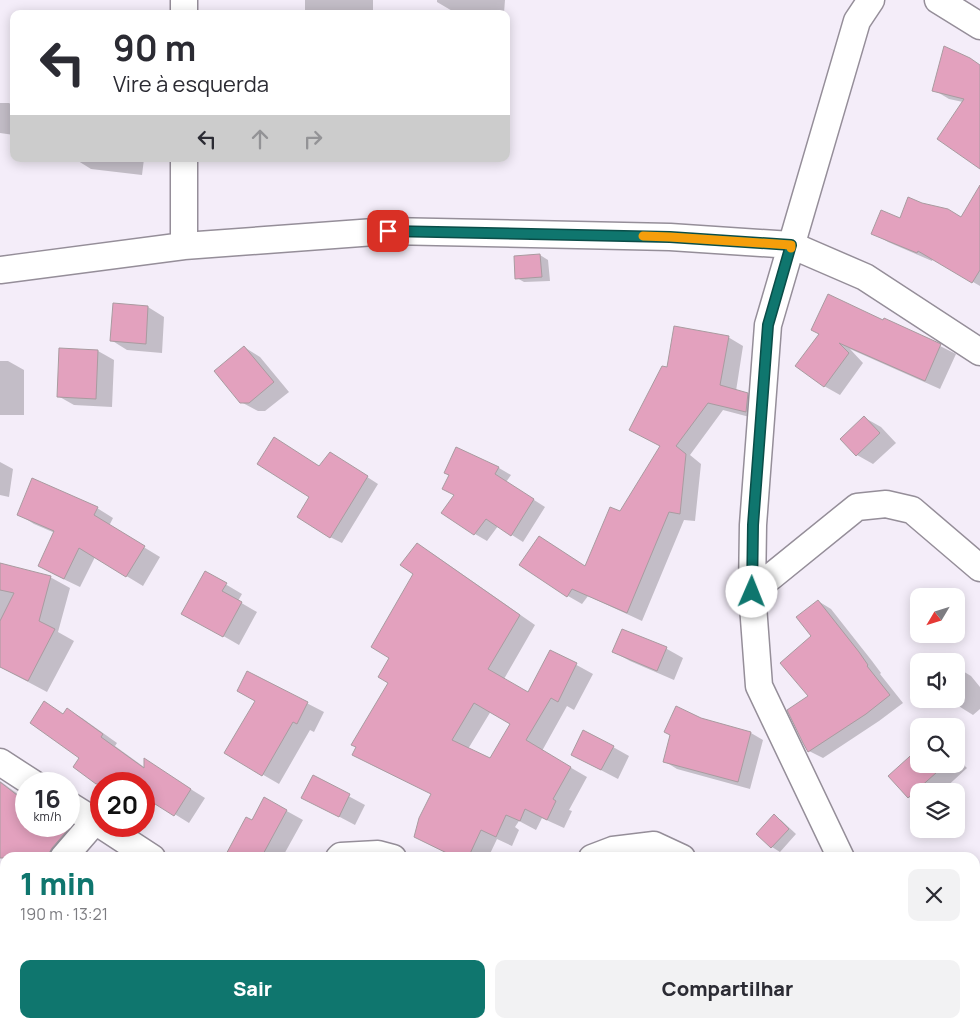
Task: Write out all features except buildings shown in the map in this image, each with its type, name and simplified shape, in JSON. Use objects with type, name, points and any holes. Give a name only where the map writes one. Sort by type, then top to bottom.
[{"type":"street","points":[[838,852],[759,686],[752,592],[753,525],[768,325],[857,21],[871,0]]},
{"type":"street","points":[[938,0],[980,26]]},
{"type":"street","points":[[184,162],[184,246]]},
{"type":"street","points":[[0,270],[184,246],[388,231],[670,237],[791,245],[865,277],[980,352]]},
{"type":"street","points":[[752,592],[857,508],[886,504],[912,510],[980,568]]},
{"type":"street","points":[[0,762],[15,772]]},
{"type":"street","points":[[70,852],[90,833]]},
{"type":"street","points":[[120,837],[143,852]]},
{"type":"street","points":[[621,852],[654,845],[669,852]]},
{"type":"slow traffic","points":[[643,236],[791,245],[791,248]]},
{"type":"route","points":[[388,231],[670,237],[791,245],[768,325],[753,525],[752,592]]}]
